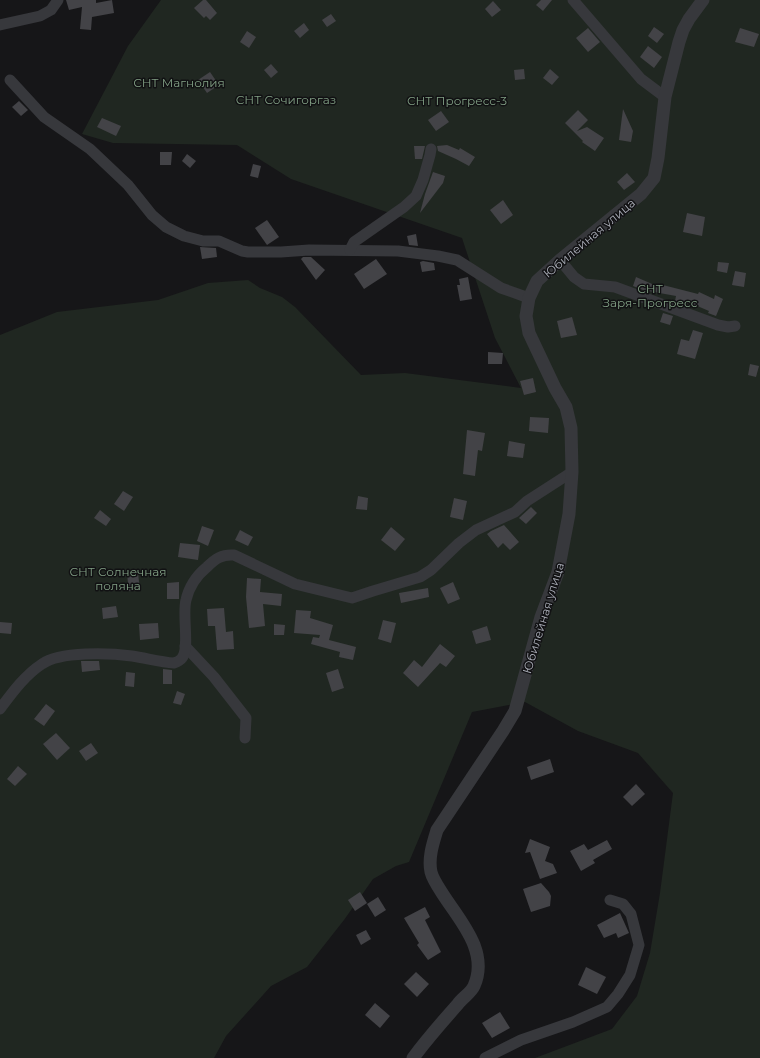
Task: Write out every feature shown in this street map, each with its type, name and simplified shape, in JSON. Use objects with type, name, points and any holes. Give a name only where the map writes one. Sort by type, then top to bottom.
[{"type":"street","points":[[0,26],[40,16],[51,10],[58,0]]},
{"type":"street","points":[[573,0],[641,79],[665,97]]},
{"type":"street","name":"Юбилейная улица","points":[[413,1058],[426,1040],[463,998],[474,988],[478,973],[478,959],[473,940],[437,886],[431,872],[430,858],[437,830],[515,711],[541,617],[558,572],[569,514],[572,472],[570,428],[566,407],[555,388],[529,334],[526,316],[528,298],[537,281],[560,260],[641,194],[654,178],[658,158],[665,97],[683,30],[703,0]]},
{"type":"street","points":[[10,80],[44,117],[90,149],[128,186],[152,215],[166,227],[184,236],[203,241],[219,241],[248,252],[398,250],[457,260],[501,288],[528,298]]},
{"type":"street","points":[[350,250],[354,242],[404,207],[416,196],[423,180],[430,155],[430,149]]},
{"type":"street","points":[[560,260],[574,277],[584,284],[615,287],[718,325],[728,327],[735,326]]},
{"type":"street","points":[[0,709],[24,680],[42,663],[52,659],[86,654],[132,656],[174,663],[183,658],[185,646],[185,602],[188,590],[198,575],[214,560],[221,556],[228,554],[234,555],[294,584],[352,598],[420,577],[431,570],[459,543],[476,530],[514,512],[527,501],[572,472]]},
{"type":"street","points":[[185,646],[214,677],[246,718],[245,738]]},
{"type":"street","points":[[485,1058],[521,1040],[573,1022],[608,1007],[630,975],[640,945],[631,914],[623,904],[610,900]]},
{"type":"green space","points":[[161,0],[760,0],[760,1058],[535,1058],[612,1029],[637,996],[650,953],[660,893],[673,793],[638,753],[578,731],[525,702],[472,712],[409,862],[396,866],[373,879],[344,920],[307,967],[271,986],[226,1036],[214,1058],[0,1058],[0,335],[57,312],[158,300],[208,283],[248,280],[260,288],[282,297],[295,307],[361,375],[405,373],[521,388],[495,338],[462,238],[291,179],[237,145],[113,143],[82,134],[128,46]]},
{"type":"building","points":[[66,0],[96,0],[96,3],[112,0],[114,13],[92,17],[91,30],[80,29],[82,7],[69,10]]},
{"type":"building","points":[[203,0],[206,0],[217,13],[210,20],[206,16],[204,18],[194,8]]},
{"type":"building","points":[[541,0],[552,0],[543,11],[536,5]]},
{"type":"building","points":[[493,1],[501,10],[492,17],[485,9]]},
{"type":"building","points":[[331,14],[336,21],[327,27],[322,20]]},
{"type":"building","points":[[304,23],[309,30],[300,38],[294,31]]},
{"type":"building","points":[[654,27],[664,34],[657,43],[648,36]]},
{"type":"building","points":[[588,28],[600,42],[588,52],[576,38]]},
{"type":"building","points":[[740,28],[759,34],[754,47],[735,42]]},
{"type":"building","points":[[247,31],[256,37],[249,48],[240,42]]},
{"type":"building","points":[[648,46],[662,57],[654,68],[640,57]]},
{"type":"building","points":[[271,64],[278,72],[271,78],[264,70]]},
{"type":"building","points":[[524,69],[525,79],[515,80],[514,70]]},
{"type":"building","points":[[550,69],[559,77],[552,85],[543,78]]},
{"type":"building","points":[[210,72],[219,85],[207,93],[198,80]]},
{"type":"building","points":[[19,101],[28,110],[21,116],[12,107]]},
{"type":"building","points":[[623,109],[633,131],[631,142],[619,140]]},
{"type":"building","points":[[578,110],[588,120],[577,131],[587,127],[604,138],[595,151],[582,142],[583,141],[565,123]]},
{"type":"building","points":[[441,111],[449,122],[436,131],[428,120]]},
{"type":"building","points":[[102,118],[121,126],[116,136],[97,127]]},
{"type":"building","points":[[447,145],[459,150],[460,148],[475,157],[469,166],[438,151],[437,146]]},
{"type":"building","points":[[414,146],[425,146],[422,159],[415,159]]},
{"type":"building","points":[[160,152],[172,152],[171,165],[160,165]]},
{"type":"building","points":[[187,154],[196,161],[190,168],[182,161]]},
{"type":"building","points":[[253,164],[261,166],[258,178],[250,176]]},
{"type":"building","points":[[433,172],[445,176],[443,183],[420,213],[425,194]]},
{"type":"building","points":[[627,173],[635,182],[624,190],[617,182]]},
{"type":"building","points":[[503,200],[513,215],[501,224],[490,210]]},
{"type":"building","points":[[687,213],[705,217],[702,236],[683,232]]},
{"type":"building","points":[[267,220],[279,237],[267,245],[255,228]]},
{"type":"building","points":[[416,234],[418,246],[409,245],[407,236]]},
{"type":"building","points":[[200,247],[216,248],[217,257],[202,259]]},
{"type":"building","points":[[303,257],[311,257],[325,270],[316,280],[301,259]]},
{"type":"building","points":[[376,259],[387,274],[364,289],[354,274]]},
{"type":"building","points":[[423,261],[434,263],[435,270],[422,272],[420,262]]},
{"type":"building","points":[[718,262],[729,263],[727,273],[717,271]]},
{"type":"building","points":[[735,271],[746,273],[744,287],[732,285]]},
{"type":"building","points":[[468,277],[472,299],[460,301],[457,285],[460,285],[459,279]]},
{"type":"building","points":[[636,277],[659,287],[659,284],[698,294],[699,292],[714,299],[715,295],[723,299],[716,316],[708,313],[709,311],[688,302],[687,304],[675,301],[676,296],[643,290],[633,286]]},
{"type":"building","points":[[663,313],[673,316],[670,325],[660,322]]},
{"type":"building","points":[[572,317],[577,335],[561,338],[557,321]]},
{"type":"building","points":[[693,330],[703,333],[695,359],[677,354],[681,339],[689,341]]},
{"type":"building","points":[[488,352],[503,353],[502,364],[488,364]]},
{"type":"building","points":[[750,364],[759,366],[756,377],[748,375]]},
{"type":"building","points":[[533,378],[536,392],[524,395],[520,381]]},
{"type":"building","points":[[530,417],[549,418],[548,433],[529,431]]},
{"type":"building","points":[[467,430],[485,433],[482,451],[478,450],[475,476],[463,474]]},
{"type":"building","points":[[509,441],[525,444],[523,458],[507,456]]},
{"type":"building","points":[[123,491],[133,497],[124,511],[114,504]]},
{"type":"building","points":[[358,496],[368,498],[367,510],[356,509]]},
{"type":"building","points":[[454,498],[467,501],[463,520],[450,517]]},
{"type":"building","points":[[531,507],[537,513],[526,524],[519,518]]},
{"type":"building","points":[[100,510],[111,519],[106,526],[94,518]]},
{"type":"building","points":[[504,525],[519,542],[510,550],[503,543],[498,548],[487,534]]},
{"type":"building","points":[[202,526],[214,530],[208,546],[197,541]]},
{"type":"building","points":[[391,527],[405,539],[395,551],[381,540]]},
{"type":"building","points":[[240,530],[253,537],[248,546],[235,540]]},
{"type":"building","points":[[180,543],[200,545],[198,560],[178,557]]},
{"type":"building","points":[[138,573],[140,590],[129,591],[127,574]]},
{"type":"building","points":[[247,578],[261,579],[260,592],[282,594],[281,606],[263,604],[265,626],[249,628],[246,597]]},
{"type":"building","points":[[179,582],[179,599],[167,599],[167,583]]},
{"type":"building","points":[[453,582],[460,599],[448,604],[440,588]]},
{"type":"building","points":[[428,588],[429,597],[401,603],[399,593]]},
{"type":"building","points":[[116,606],[118,617],[103,619],[102,608]]},
{"type":"building","points":[[224,608],[226,632],[233,631],[234,649],[217,650],[215,626],[208,626],[207,609]]},
{"type":"building","points":[[296,610],[311,611],[310,618],[333,625],[329,640],[356,647],[353,660],[339,657],[340,652],[311,644],[313,637],[319,638],[320,635],[294,633]]},
{"type":"building","points":[[383,620],[396,623],[391,643],[378,639]]},
{"type":"building","points":[[0,622],[12,623],[11,634],[0,633]]},
{"type":"building","points":[[158,623],[159,638],[140,640],[139,624]]},
{"type":"building","points":[[274,624],[285,625],[284,635],[274,635]]},
{"type":"building","points":[[487,626],[491,640],[476,644],[472,631]]},
{"type":"building","points":[[440,644],[455,656],[446,667],[440,663],[418,687],[403,673],[414,660],[422,667]]},
{"type":"building","points":[[81,661],[99,661],[100,670],[82,672]]},
{"type":"building","points":[[163,669],[172,670],[172,684],[163,684]]},
{"type":"building","points":[[338,669],[344,688],[332,692],[326,673]]},
{"type":"building","points":[[126,672],[135,673],[134,687],[125,686]]},
{"type":"building","points":[[177,691],[185,694],[181,705],[173,703]]},
{"type":"building","points":[[46,704],[55,711],[44,726],[34,719]]},
{"type":"building","points":[[56,733],[70,748],[57,760],[43,744]]},
{"type":"building","points":[[91,743],[98,753],[86,761],[79,751]]},
{"type":"building","points":[[550,759],[554,772],[531,780],[527,767]]},
{"type":"building","points":[[18,766],[27,774],[15,786],[7,779]]},
{"type":"building","points":[[636,784],[645,794],[632,806],[623,797]]},
{"type":"building","points":[[530,839],[550,847],[545,861],[553,864],[557,873],[540,879],[530,852],[525,853]]},
{"type":"building","points":[[607,840],[612,849],[593,860],[595,863],[581,871],[570,851],[584,844],[588,850]]},
{"type":"building","points":[[541,883],[551,896],[550,906],[531,912],[523,889]]},
{"type":"building","points":[[360,892],[367,903],[355,911],[348,900]]},
{"type":"building","points":[[378,897],[386,910],[375,917],[367,904]]},
{"type":"building","points":[[425,907],[430,917],[425,920],[441,952],[428,960],[417,945],[419,943],[404,918]]},
{"type":"building","points":[[620,913],[629,933],[618,938],[616,933],[604,938],[597,925]]},
{"type":"building","points":[[366,930],[371,939],[361,945],[356,935]]},
{"type":"building","points":[[586,967],[606,977],[597,994],[578,985]]},
{"type":"building","points":[[416,972],[429,984],[417,997],[404,984]]},
{"type":"building","points":[[375,1003],[390,1016],[380,1028],[365,1015]]},
{"type":"building","points":[[500,1012],[510,1028],[492,1038],[482,1023]]},
{"type":"park label","name":"СНТ Магнолия","points":[[179,82]]},
{"type":"park label","name":"СНТ Сочигоргаз","points":[[286,99]]},
{"type":"park label","name":"СНТ Прогресс-3","points":[[457,100]]},
{"type":"park label","name":"СНТ Заря-Прогресс","points":[[650,295]]},
{"type":"park label","name":"СНТ Солнечная поляна","points":[[118,578]]}]
